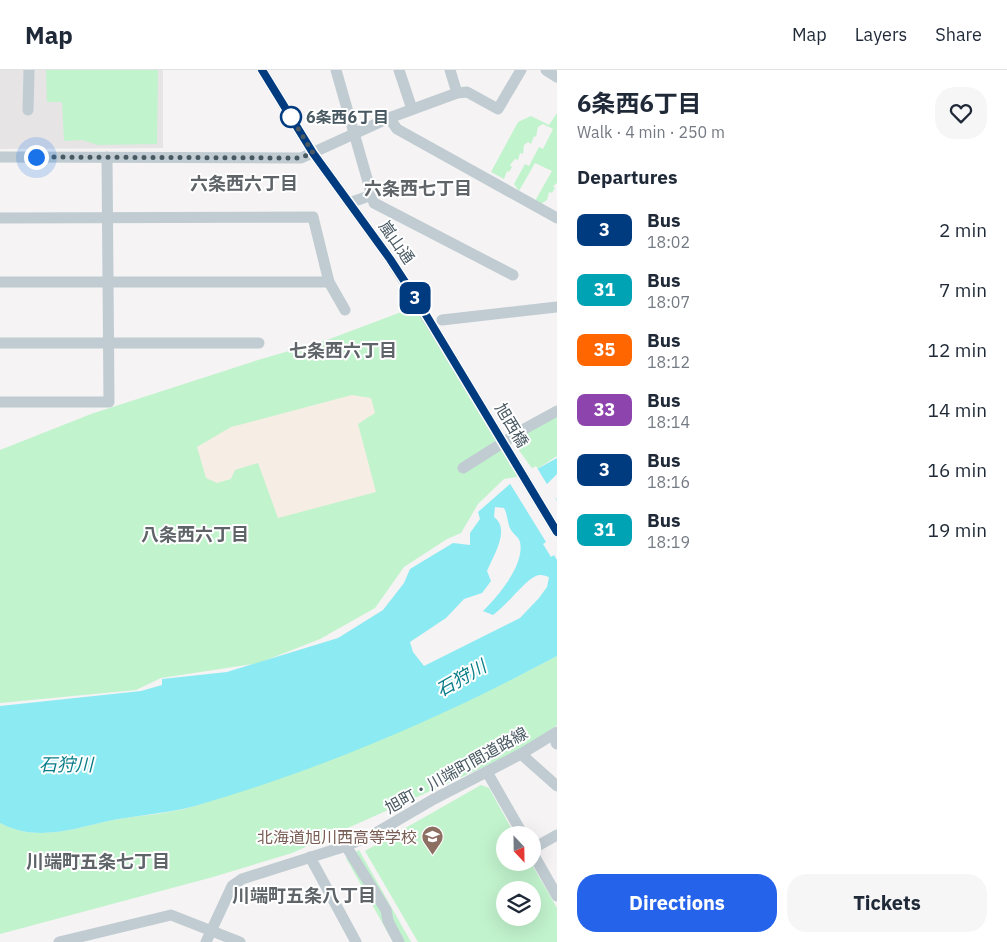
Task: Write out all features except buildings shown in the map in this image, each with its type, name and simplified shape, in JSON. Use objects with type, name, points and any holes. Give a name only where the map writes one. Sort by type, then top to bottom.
[{"type":"street","points":[[28,110],[29,70]]},
{"type":"street","name":"嵐山通","points":[[262,70],[313,153],[390,259],[438,334]]},
{"type":"street","points":[[336,70],[374,203],[513,275]]},
{"type":"street","points":[[399,70],[412,109]]},
{"type":"street","points":[[450,70],[457,93]]},
{"type":"street","points":[[0,157],[300,158],[389,118],[457,93],[467,92],[498,109],[521,70]]},
{"type":"street","points":[[546,70],[557,77]]},
{"type":"street","points":[[389,118],[397,129],[557,218]]},
{"type":"street","points":[[0,402],[110,402],[107,157]]},
{"type":"street","points":[[349,203],[372,195]]},
{"type":"street","points":[[0,218],[313,217],[329,282],[344,310]]},
{"type":"street","points":[[0,282],[329,282]]},
{"type":"street","points":[[442,320],[557,308]]},
{"type":"street","name":"旭西橋","points":[[438,334],[557,532]]},
{"type":"street","points":[[0,343],[259,343]]},
{"type":"street","points":[[463,468],[526,428],[557,411]]},
{"type":"street","name":"旭町・川端町間道路線","points":[[206,942],[232,886],[242,879],[346,846],[374,834],[434,799],[521,754],[557,739]]},
{"type":"street","points":[[521,754],[557,786]]},
{"type":"street","points":[[487,772],[518,826]]},
{"type":"street","points":[[541,845],[557,835]]},
{"type":"street","points":[[346,846],[386,910],[388,921],[399,942]]},
{"type":"street","points":[[310,857],[356,942]]},
{"type":"street","points":[[541,866],[556,891]]},
{"type":"street","points":[[62,942],[171,915],[240,942]]},
{"type":"shaded area","points":[[0,70],[163,70],[163,148],[0,149]]},
{"type":"green space","points":[[46,70],[158,70],[157,144],[98,145],[82,140],[64,141],[62,102],[47,102]]},
{"type":"green space","points":[[557,113],[557,183],[553,186],[555,188],[552,193],[549,192],[547,200],[541,204],[535,201],[552,171],[535,163],[519,191],[514,184],[525,164],[529,166],[539,147],[543,149],[553,129],[543,124],[538,127],[536,137],[534,136],[531,144],[528,142],[524,145],[523,154],[520,153],[518,160],[515,159],[510,165],[512,167],[509,172],[507,171],[504,179],[491,172],[518,122],[531,116],[549,125]]},
{"type":"green space","points":[[420,305],[523,476],[504,479],[478,504],[461,533],[447,539],[404,567],[375,608],[320,639],[259,663],[161,678],[136,690],[0,703],[0,450],[91,414],[258,360],[327,340]]},
{"type":"green space","points":[[557,411],[557,456],[534,471],[510,438]]},
{"type":"green space","points":[[557,656],[557,725],[522,750],[292,853],[213,877],[0,934],[0,823],[28,832],[56,832],[113,820],[185,809],[288,775],[380,740],[470,700]]},
{"type":"green space","name":"北海道旭川西高等学校","points":[[481,785],[489,788],[510,826],[496,826],[496,871],[536,871],[557,908],[557,942],[418,942],[365,851]]},
{"type":"green space","points":[[359,850],[411,942],[393,942],[346,858]]},
{"type":"sand","points":[[352,395],[371,398],[375,413],[358,424],[376,492],[278,518],[258,463],[235,470],[231,479],[217,483],[206,478],[197,447],[231,427]]},
{"type":"water","name":"石狩川","points":[[557,458],[557,474],[545,486],[557,500],[557,656],[425,721],[334,759],[242,792],[195,806],[56,832],[28,832],[0,823],[0,706],[141,691],[162,685],[162,679],[227,672],[338,638],[383,610],[404,583],[410,569],[453,543],[470,545],[470,533],[480,519],[478,512],[510,484]],"holes":[[[495,507],[504,508],[510,527],[520,542],[520,551],[509,580],[483,611],[493,615],[536,576],[549,577],[547,587],[520,618],[424,666],[413,652],[410,642],[446,618],[464,599],[482,593],[491,581],[487,571],[501,535],[499,522],[494,517]]]},
{"type":"pier","points":[[536,466],[557,501],[557,560],[554,555],[551,557],[543,544],[546,542],[509,482]]},
{"type":"bus line","name":"3","points":[[262,70],[313,153],[390,259],[420,305],[557,532]]},
{"type":"place","name":"6条西6丁目","points":[[291,117]]},
{"type":"place","name":"北海道旭川西高等学校","points":[[433,856]]},
{"type":"district","name":"六条西六丁目","points":[[244,183]]},
{"type":"district","name":"六条西七丁目","points":[[418,188]]},
{"type":"district","name":"七条西六丁目","points":[[343,350]]},
{"type":"district","name":"八条西六丁目","points":[[195,534]]},
{"type":"district","name":"川端町五条七丁目","points":[[98,861]]},
{"type":"district","name":"川端町五条八丁目","points":[[304,895]]},
{"type":"route","points":[[36,157],[300,158],[313,153],[291,117]]}]
